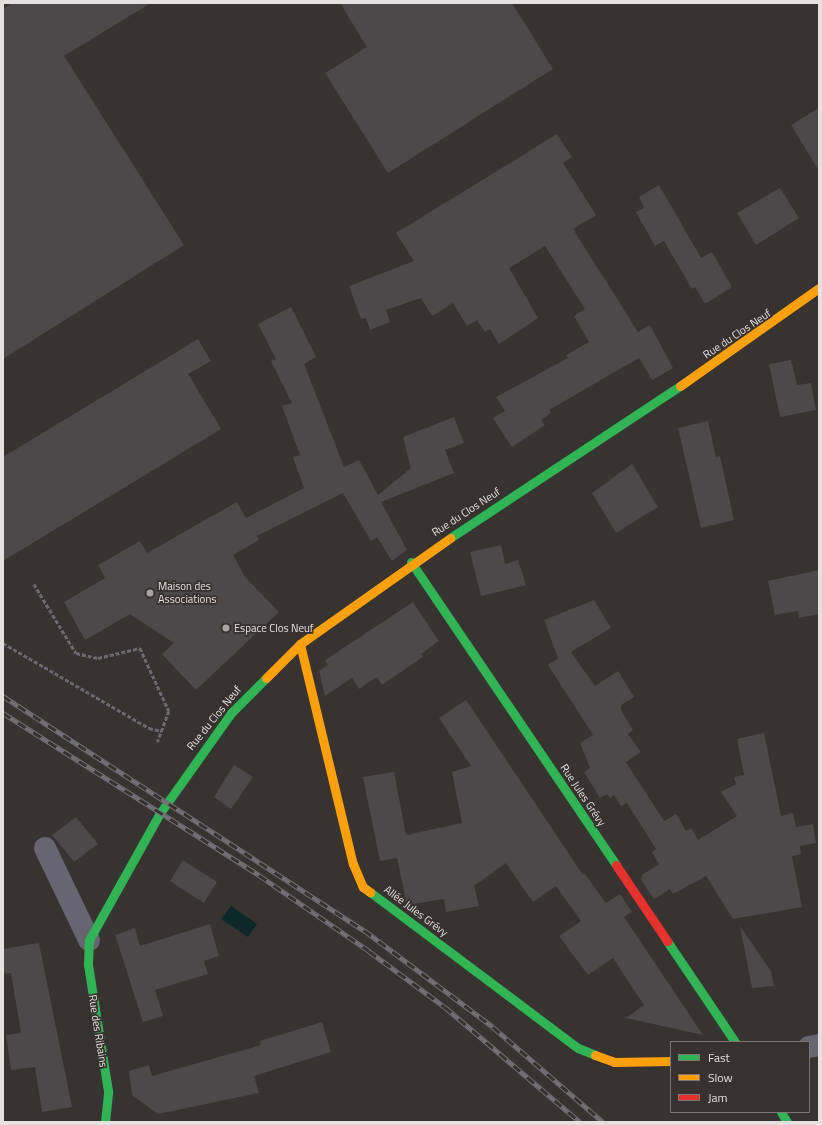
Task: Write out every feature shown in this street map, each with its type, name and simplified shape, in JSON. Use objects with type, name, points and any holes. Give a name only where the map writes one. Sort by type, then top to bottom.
[{"type":"street","name":"Rue du Clos Neuf","points":[[168,801],[231,713],[300,644],[411,562],[740,346],[819,288]]},
{"type":"street","name":"Rue Jules Grévy","points":[[411,562],[734,1041]]},
{"type":"street","name":"Allée Jules Grévy","points":[[300,644],[353,864],[363,887],[578,1048],[614,1062],[670,1061]]},
{"type":"street","name":"Rue des Ribains","points":[[105,1122],[108,1091],[88,965],[89,940],[109,898],[168,801]]},
{"type":"street","name":"Rue des Ribains","points":[[45,848],[89,940]]},
{"type":"street","points":[[782,1113],[787,1122]]},
{"type":"path","points":[[34,584],[76,653],[98,658],[140,648],[169,711],[158,742]]},
{"type":"path","points":[[3,643],[149,728],[162,731]]},
{"type":"water","points":[[231,906],[257,924],[248,937],[221,919]]},
{"type":"building","points":[[12,3],[151,3],[64,56],[184,245],[3,359],[3,9]]},
{"type":"building","points":[[340,3],[512,3],[553,69],[388,173],[325,73],[367,47]]},
{"type":"building","points":[[819,108],[819,171],[791,125]]},
{"type":"building","points":[[557,134],[572,157],[563,163],[596,215],[573,229],[638,332],[650,325],[673,368],[652,380],[639,358],[549,410],[551,413],[541,420],[545,425],[512,447],[493,418],[505,411],[496,397],[568,358],[566,355],[589,342],[574,316],[585,309],[545,246],[509,268],[538,318],[499,344],[490,329],[485,332],[477,320],[467,326],[453,303],[432,316],[421,298],[386,310],[390,322],[370,330],[366,318],[361,319],[349,286],[414,261],[396,233]]},
{"type":"building","points":[[659,185],[701,258],[712,252],[732,287],[705,304],[695,287],[692,289],[664,241],[655,246],[636,212],[644,208],[639,197]]},
{"type":"building","points":[[780,188],[799,218],[756,245],[737,213]]},
{"type":"building","points":[[291,307],[316,357],[304,364],[344,467],[359,460],[378,495],[411,468],[403,437],[454,417],[464,443],[445,450],[454,473],[381,502],[407,550],[392,561],[377,537],[371,541],[343,493],[257,536],[259,540],[233,555],[245,577],[279,612],[196,690],[162,654],[174,643],[130,614],[85,640],[64,602],[105,578],[98,565],[140,541],[147,553],[237,502],[246,518],[304,488],[293,457],[300,455],[282,406],[292,403],[271,361],[276,359],[258,324]]},
{"type":"building","points":[[198,339],[211,361],[188,374],[221,429],[3,561],[3,457]]},
{"type":"building","points":[[791,360],[797,385],[811,383],[816,410],[780,417],[769,364]]},
{"type":"building","points":[[708,421],[716,457],[720,456],[734,520],[701,528],[678,428]]},
{"type":"building","points":[[632,464],[658,507],[616,533],[592,493]]},
{"type":"building","points":[[501,545],[505,564],[518,560],[526,585],[481,596],[470,552]]},
{"type":"building","points":[[819,570],[819,614],[799,618],[798,611],[775,615],[768,581]]},
{"type":"building","points":[[594,600],[611,628],[571,652],[595,686],[618,671],[634,697],[621,705],[621,710],[633,730],[628,734],[641,752],[626,762],[664,821],[676,814],[686,831],[691,828],[698,840],[737,816],[721,792],[736,784],[734,777],[744,775],[737,739],[764,733],[781,816],[793,813],[796,827],[813,824],[816,843],[800,846],[801,854],[792,856],[802,907],[733,919],[706,876],[673,894],[670,889],[654,899],[641,880],[642,875],[659,864],[652,852],[656,849],[627,803],[621,806],[614,795],[610,798],[607,794],[600,798],[584,772],[590,768],[580,743],[593,735],[548,665],[558,658],[544,620]]},
{"type":"building","points":[[413,602],[439,641],[421,654],[423,657],[382,685],[377,677],[359,689],[352,678],[325,696],[319,671],[328,665],[325,660]]},
{"type":"building","points":[[466,700],[583,875],[585,874],[606,903],[620,894],[632,912],[624,917],[703,1035],[626,1018],[644,1005],[613,958],[588,975],[559,936],[581,921],[556,886],[533,902],[506,863],[474,886],[479,906],[446,912],[444,899],[407,905],[397,858],[380,861],[363,777],[394,772],[406,835],[462,823],[452,772],[471,766],[439,718]]},
{"type":"building","points":[[234,765],[253,777],[231,809],[214,797]]},
{"type":"building","points":[[76,817],[98,844],[74,862],[52,835]]},
{"type":"building","points":[[183,860],[217,882],[204,903],[170,881]]},
{"type":"building","points":[[210,924],[219,956],[204,961],[208,974],[155,990],[163,1016],[143,1022],[115,935],[135,928],[140,946]]},
{"type":"building","points":[[740,926],[771,971],[774,986],[752,988]]},
{"type":"building","points":[[39,943],[72,1107],[42,1112],[35,1067],[11,1070],[6,1035],[21,1033],[11,973],[3,974],[3,949]]},
{"type":"building","points":[[322,1022],[331,1052],[254,1076],[259,1093],[158,1114],[132,1095],[129,1071],[149,1065],[152,1076],[261,1045],[260,1041]]},
{"type":"railway","points":[[3,696],[364,930],[493,1027],[603,1122]]},
{"type":"railway","points":[[3,713],[259,875],[369,951],[445,1007],[580,1122]]},
{"type":"traffic: fast","points":[[450,538],[680,386]]},
{"type":"traffic: fast","points":[[411,562],[616,865]]},
{"type":"traffic: fast","points":[[105,1122],[108,1091],[88,965],[89,940],[160,813],[231,713],[266,678]]},
{"type":"traffic: fast","points":[[370,892],[578,1048],[595,1055]]},
{"type":"traffic: fast","points":[[667,941],[734,1041]]},
{"type":"traffic: fast","points":[[782,1113],[787,1122]]},
{"type":"traffic: slow","points":[[680,386],[819,288]]},
{"type":"traffic: slow","points":[[266,678],[300,644],[450,538]]},
{"type":"traffic: slow","points":[[300,644],[353,864],[363,887],[370,892]]},
{"type":"traffic: slow","points":[[595,1055],[614,1062],[670,1061]]},
{"type":"traffic: jam","points":[[616,865],[667,941]]},
{"type":"place","name":"Maison des Associations","points":[[150,593]]},
{"type":"place","name":"Espace Clos Neuf","points":[[226,628]]}]
